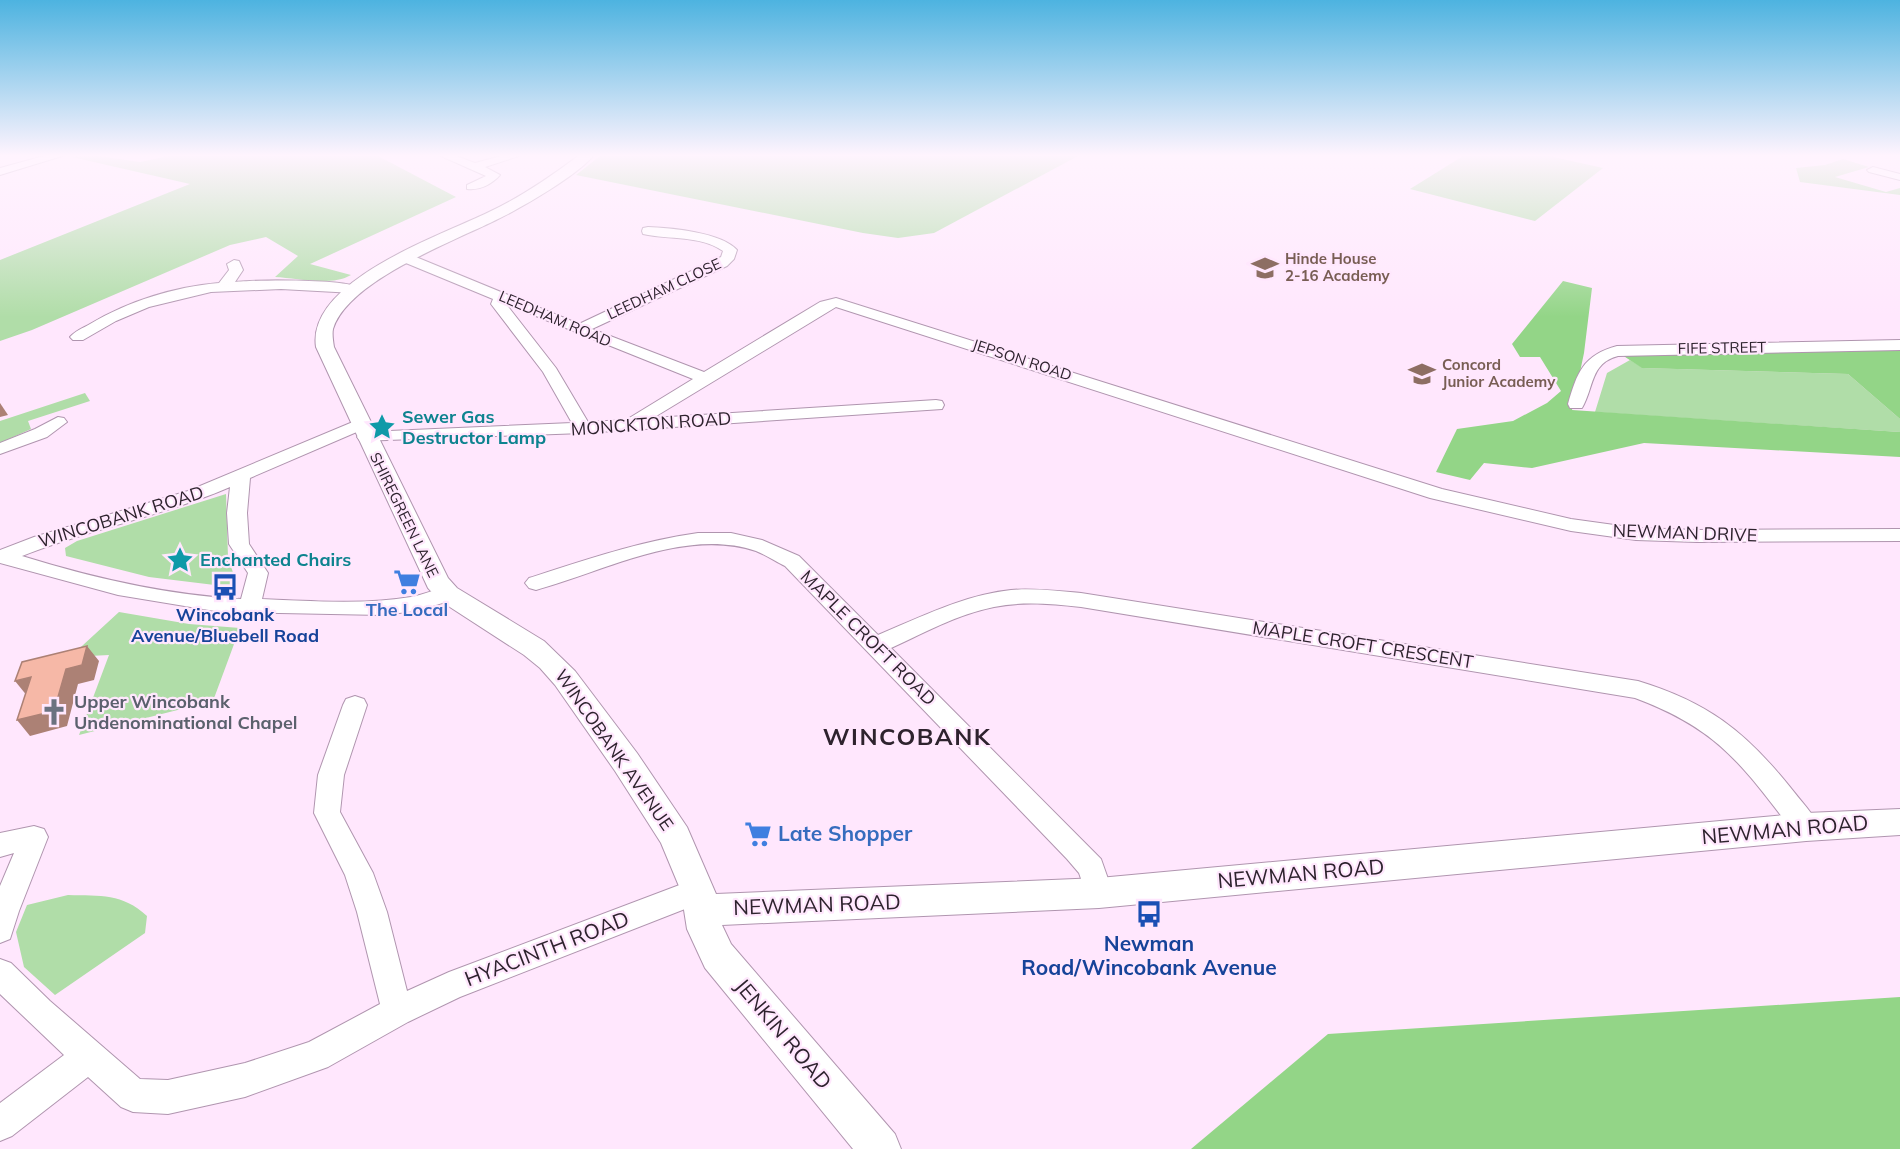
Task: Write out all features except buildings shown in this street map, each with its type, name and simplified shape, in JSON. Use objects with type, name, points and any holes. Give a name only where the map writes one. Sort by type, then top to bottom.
[{"type":"street","name":"SHIREGREEN LANE","points":[[448,594],[437,582],[401,502],[363,431],[324,347],[323,332],[335,308],[370,277],[504,210]]},
{"type":"street","name":"LEEDHAM CLOSE","points":[[580,329],[722,263],[730,255],[730,250],[722,245],[672,233],[648,231]]},
{"type":"street","name":"LEEDHAM ROAD","points":[[406,258],[705,378]]},
{"type":"street","points":[[225,285],[236,270],[234,264]]},
{"type":"street","points":[[78,338],[90,330],[155,300],[225,285],[276,283],[354,289]]},
{"type":"street","points":[[501,296],[498,304],[550,371],[583,428]]},
{"type":"street","name":"JEPSON ROAD","points":[[630,425],[825,305],[843,303],[1437,494]]},
{"type":"street","name":"FIFE STREET","points":[[1576,404],[1585,374],[1593,362],[1607,353],[1637,350],[1900,345]]},
{"type":"street","name":"MONCKTON ROAD","points":[[363,431],[583,428],[936,405]]},
{"type":"street","points":[[0,448],[41,433],[58,422]]},
{"type":"street","name":"WINCOBANK ROAD","points":[[0,556],[41,541],[195,495],[241,477],[313,443],[363,431]]},
{"type":"street","points":[[241,477],[237,513],[239,543],[258,573],[250,606]]},
{"type":"street","name":"NEWMAN DRIVE","points":[[1437,494],[1571,525],[1636,534],[1900,535]]},
{"type":"street","name":"MAPLE CROFT ROAD","points":[[536,583],[655,546],[703,537],[730,539],[776,550],[792,561],[1077,851],[1091,867],[1099,893]]},
{"type":"street","points":[[0,556],[134,592],[192,602],[337,609],[404,606],[429,602],[448,594]]},
{"type":"street","name":"WINCOBANK AVENUE","points":[[448,594],[534,648],[550,661],[626,762],[675,837],[700,900]]},
{"type":"street","name":"MAPLE CROFT CRESCENT","points":[[876,645],[956,611],[982,603],[1010,597],[1042,596],[1092,602],[1638,690],[1690,711],[1716,727],[1739,746],[1806,827]]},
{"type":"street","points":[[356,705],[331,775],[327,813],[362,883],[372,912],[396,1011]]},
{"type":"street","name":"NEWMAN ROAD","points":[[700,900],[1099,893],[1806,827],[1900,822]]},
{"type":"street","points":[[0,845],[34,837],[4,911],[0,930]]},
{"type":"street","name":"HYACINTH ROAD","points":[[0,973],[133,1095],[168,1097],[245,1080],[316,1056],[396,1011],[449,987],[580,935],[700,900]]},
{"type":"street","name":"JENKIN ROAD","points":[[700,900],[705,929],[718,956],[880,1149]]},
{"type":"street","points":[[0,1124],[88,1056]]},
{"type":"green space","points":[[126,210],[428,210],[310,264],[351,275],[343,279],[314,281],[275,277],[298,256],[266,237],[230,245],[32,330],[0,341],[0,260]]},
{"type":"green space","points":[[747,210],[978,210],[934,233],[898,238]]},
{"type":"green space","points":[[1491,210],[1550,210],[1535,221]]},
{"type":"green space","points":[[1563,281],[1592,288],[1584,353],[1572,410],[1900,432],[1900,457],[1644,443],[1532,468],[1484,463],[1470,480],[1436,472],[1457,429],[1513,421],[1547,403],[1561,391],[1540,357],[1520,357],[1512,344]]},
{"type":"green space","points":[[1900,349],[1900,419],[1848,374],[1642,368],[1619,353]]},
{"type":"green space","points":[[1630,360],[1643,368],[1848,374],[1900,419],[1900,432],[1595,412],[1607,373]]},
{"type":"green space","points":[[85,393],[90,401],[28,421],[31,429],[0,443],[0,421]]},
{"type":"green space","points":[[226,494],[228,557],[236,582],[231,587],[149,577],[66,556],[65,548],[77,541]]},
{"type":"green space","points":[[119,612],[189,624],[240,628],[213,701],[79,735],[109,655],[70,657]]},
{"type":"green space","points":[[68,895],[110,897],[129,903],[147,916],[145,933],[55,995],[24,967],[16,932],[27,905]]},
{"type":"green space","points":[[1900,997],[1900,1149],[1191,1149],[1328,1034]]},
{"type":"place","name":"Hinde House 2-16 Academy","points":[[1265,268]]},
{"type":"place","name":"Concord Junior Academy","points":[[1422,374]]},
{"type":"place","name":"Sewer Gas Destructor Lamp","points":[[382,427]]},
{"type":"place","name":"Enchanted Chairs","points":[[180,560]]},
{"type":"place","name":"The Local","points":[[407,582]]},
{"type":"place","name":"Wincobank Avenue/Bluebell Road","points":[[225,587]]},
{"type":"place","name":"Upper Wincobank Undenominational Chapel","points":[[54,712]]},
{"type":"place","name":"Late Shopper","points":[[758,834]]},
{"type":"place","name":"Newman Road/Wincobank Avenue","points":[[1149,914]]},
{"type":"district","name":"WINCOBANK","points":[[907,737]]}]
